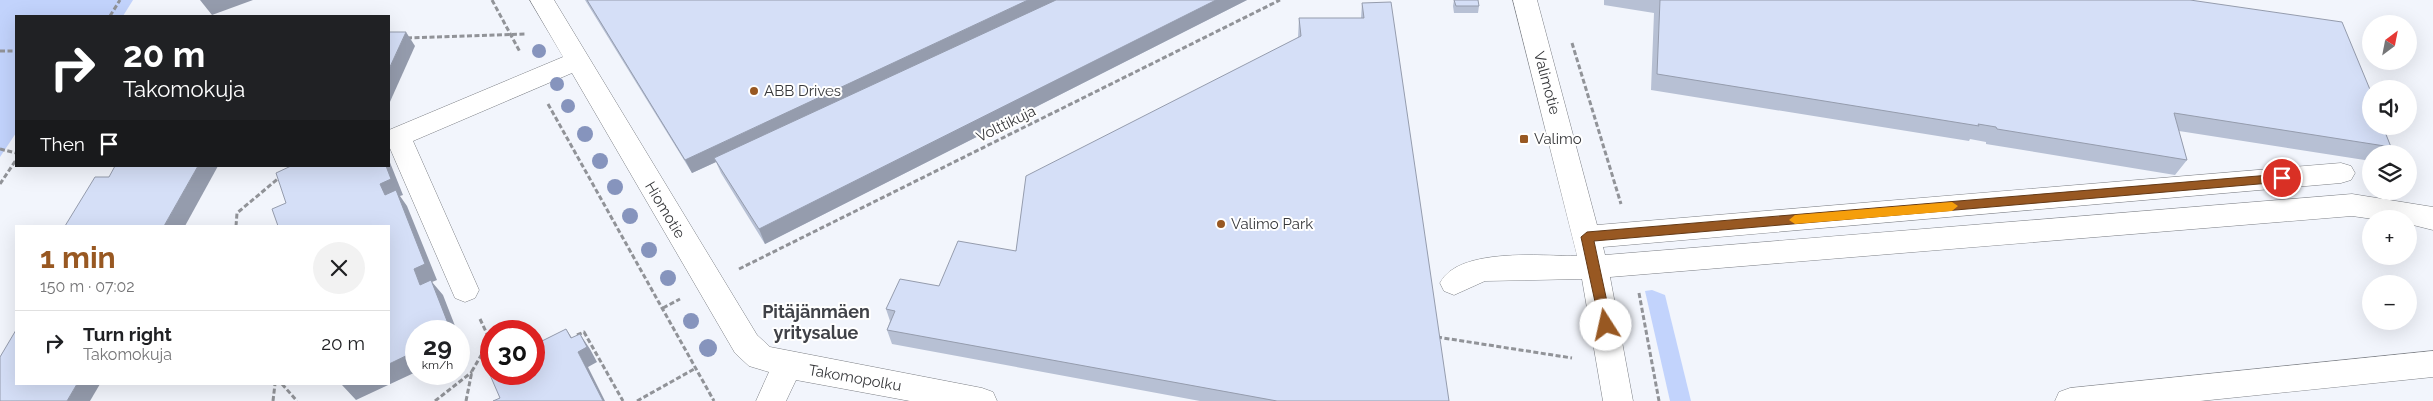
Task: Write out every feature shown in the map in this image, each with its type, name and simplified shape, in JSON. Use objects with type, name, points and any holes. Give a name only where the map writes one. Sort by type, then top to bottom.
[{"type":"street","name":"Hiomotie","points":[[542,0],[746,344],[760,358],[787,365]]},
{"type":"street","name":"Valimotie","points":[[1525,0],[1594,267],[1618,401]]},
{"type":"street","points":[[465,290],[398,137],[577,60]]},
{"type":"street","points":[[1587,237],[2341,173]]},
{"type":"street","points":[[1454,283],[1481,269],[1594,267],[2352,205],[2433,219]]},
{"type":"street","points":[[2070,401],[2433,364]]},
{"type":"street","points":[[771,401],[787,365]]},
{"type":"street","name":"Takomopolku","points":[[787,365],[982,401]]},
{"type":"path","points":[[111,15],[120,0]]},
{"type":"path","points":[[492,0],[533,79],[714,401]]},
{"type":"path","name":"Volttikuja","points":[[741,267],[1280,0]]},
{"type":"path","points":[[398,38],[529,34]]},
{"type":"path","points":[[1572,41],[1621,202],[1628,234]]},
{"type":"path","points":[[0,51],[15,51]]},
{"type":"path","points":[[0,149],[15,152]]},
{"type":"path","points":[[0,184],[15,162]]},
{"type":"path","points":[[236,225],[237,213],[276,179],[284,176]]},
{"type":"path","points":[[1633,263],[1659,401]]},
{"type":"path","points":[[576,336],[584,332],[622,401]]},
{"type":"path","points":[[1434,336],[1572,358]]},
{"type":"path","points":[[466,401],[472,372],[480,358]]},
{"type":"path","points":[[637,401],[696,368]]},
{"type":"path","points":[[435,401],[472,372]]},
{"type":"path","points":[[273,401],[275,385]]},
{"type":"path","points":[[283,385],[296,401]]},
{"type":"shaded area","points":[[0,0],[133,0],[124,15],[15,15],[15,134],[0,157]]},
{"type":"shaded area","points":[[1652,290],[1665,295],[1691,401],[1670,401],[1645,291]]},
{"type":"building","name":"ABB Drives","points":[[587,0],[1028,0],[685,160]]},
{"type":"building","points":[[1056,0],[1216,0],[759,229],[714,158]]},
{"type":"building","points":[[1454,0],[1478,0],[1479,6],[1456,6]]},
{"type":"building","points":[[1660,0],[2190,0],[2342,22],[2366,80],[2362,80],[2362,135],[2386,135],[2390,145],[2378,145],[2174,113],[2187,160],[1997,129],[1996,127],[1978,124],[1979,126],[1657,74]]},
{"type":"building","name":"Valimo Park","points":[[1391,2],[1449,401],[1277,401],[887,330],[895,311],[886,309],[900,279],[939,286],[958,241],[1016,251],[1026,176],[1301,36],[1299,18],[1364,18],[1362,3]]},
{"type":"building","points":[[390,32],[406,32],[390,67]]},
{"type":"building","points":[[114,167],[197,167],[165,225],[66,225],[95,177],[109,177]]},
{"type":"building","points":[[289,167],[386,167],[391,179],[380,184],[385,195],[396,190],[425,264],[414,269],[420,285],[431,280],[447,320],[405,320],[405,356],[390,364],[390,225],[278,225],[272,209],[286,203],[276,173]]},
{"type":"building","points":[[566,329],[571,338],[580,334],[587,347],[578,352],[603,401],[493,401],[500,398],[494,385],[545,385],[545,340]]},
{"type":"building","points":[[15,332],[15,385],[76,385],[67,401],[0,401],[0,357]]},
{"type":"slow traffic","points":[[1795,220],[1952,206]]},
{"type":"place","name":"ABB Drives","points":[[754,91]]},
{"type":"place","name":"Valimo","points":[[1524,139]]},
{"type":"place","name":"Valimo Park","points":[[1221,224]]},
{"type":"district","name":"Pitäjänmäen yritysalue","points":[[816,322]]},
{"type":"route","points":[[1606,325],[1587,237],[2282,178]]}]
